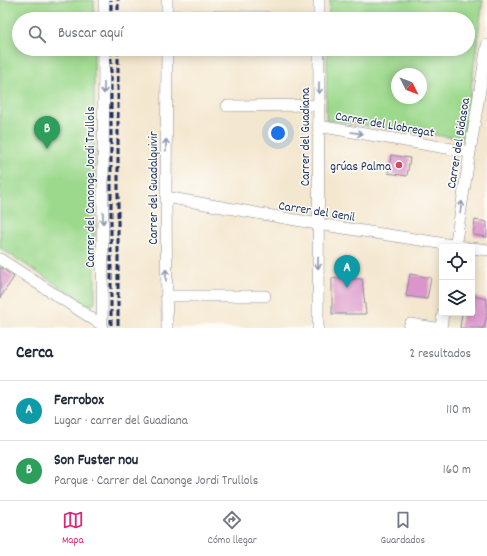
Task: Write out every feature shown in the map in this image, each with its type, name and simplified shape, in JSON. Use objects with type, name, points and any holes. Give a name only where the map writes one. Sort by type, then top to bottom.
[{"type":"street","points":[[104,0],[104,12]]},
{"type":"street","points":[[167,0],[167,12]]},
{"type":"street","points":[[319,0],[319,12]]},
{"type":"street","name":"Carrer del Bidasoa","points":[[458,244],[470,152],[487,45]]},
{"type":"street","name":"Carrer del Canonge Jordi Trullols","points":[[0,259],[102,325],[104,56]]},
{"type":"street","name":"Carrer del Guadalquivir","points":[[167,56],[167,328]]},
{"type":"street","name":"Carrer del Guadiana","points":[[318,224],[319,56]]},
{"type":"street","points":[[227,106],[318,105]]},
{"type":"street","name":"Carrer del Llobregat","points":[[318,126],[470,152]]},
{"type":"street","name":"Carrer del Genil","points":[[166,197],[318,224],[445,244]]},
{"type":"street","points":[[318,224],[318,328]]},
{"type":"street","points":[[475,248],[487,250]]},
{"type":"street","points":[[166,296],[265,296]]},
{"type":"street","points":[[441,328],[443,316]]},
{"type":"street","points":[[409,328],[410,324],[435,328]]},
{"type":"green space","points":[[0,0],[94,0],[94,12],[12,12],[12,56],[94,56],[94,304],[89,306],[0,248]]},
{"type":"green space","points":[[330,0],[483,0],[464,139],[326,120],[327,56],[475,56],[475,12],[329,12]]},
{"type":"building","name":"grúas Palma","points":[[391,155],[410,158],[407,176],[388,173]]},
{"type":"building","points":[[475,220],[487,222],[487,237],[473,235]]},
{"type":"building","points":[[0,267],[14,277],[0,298]]},
{"type":"building","points":[[410,274],[431,278],[427,299],[406,296]]},
{"type":"building","points":[[332,278],[362,279],[366,314],[332,314]]},
{"type":"building","points":[[475,297],[487,299],[487,318],[484,328],[460,328],[462,316],[475,316]]},
{"type":"railway","points":[[111,0],[111,12]]},
{"type":"railway","points":[[118,0],[118,12]]},
{"type":"railway","points":[[111,56],[111,328]]},
{"type":"railway","points":[[118,56],[118,328]]},
{"type":"place","name":"Son Fuster nou","points":[[47,149]]},
{"type":"place","name":"grúas Palma","points":[[399,165]]},
{"type":"place","name":"Ferrobox","points":[[347,288]]}]
